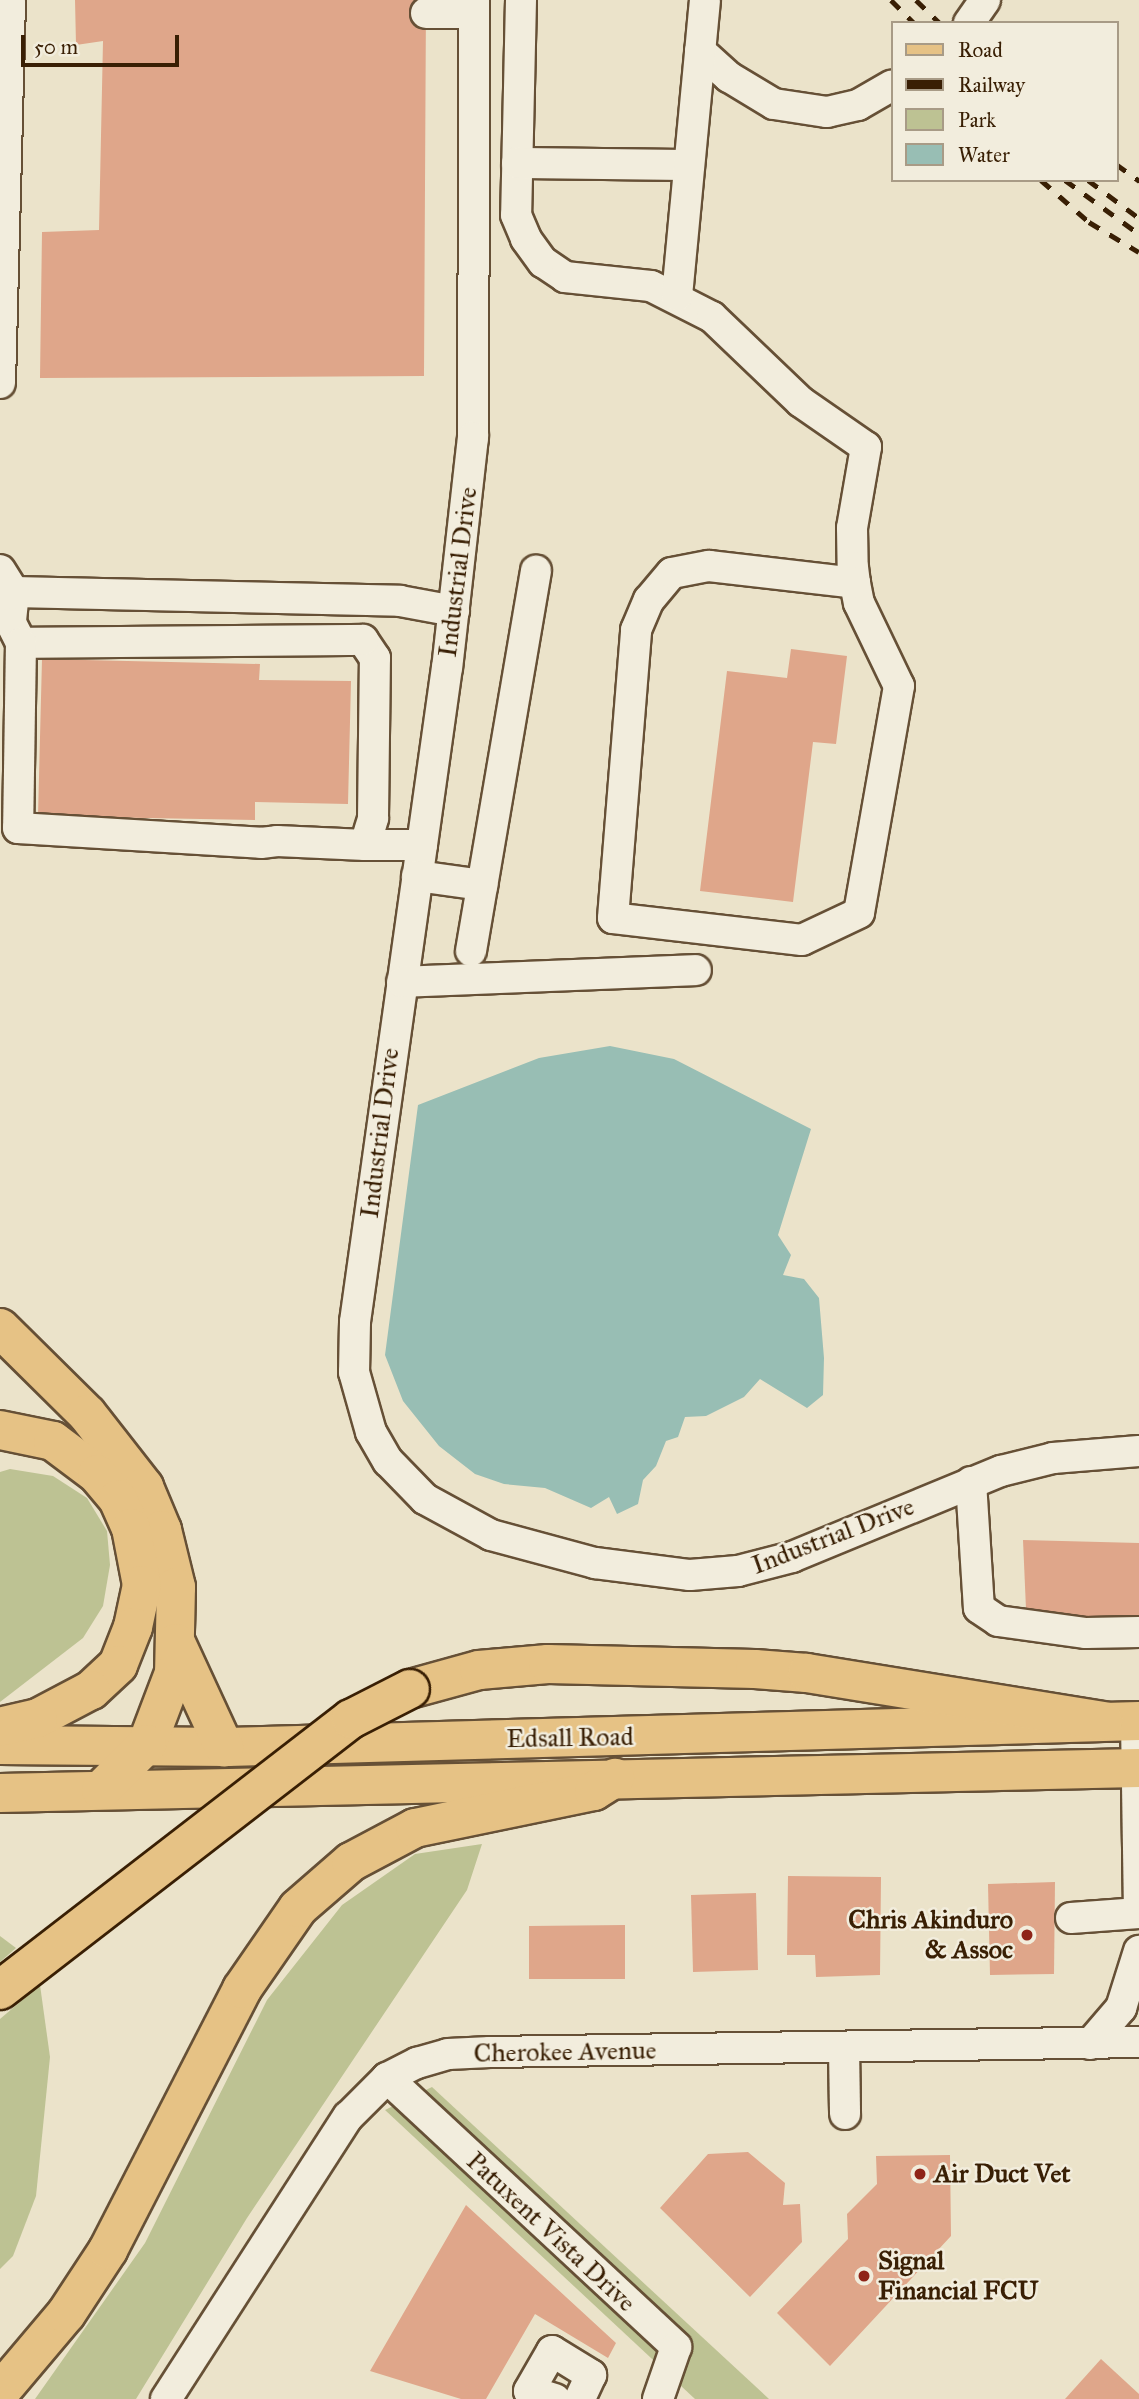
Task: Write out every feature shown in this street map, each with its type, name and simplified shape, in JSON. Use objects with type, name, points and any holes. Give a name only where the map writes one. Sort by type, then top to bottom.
[{"type":"main road","points":[[0,1328],[87,1414],[144,1487],[162,1530],[176,1587],[174,1673],[147,1745],[101,1790]]},
{"type":"main road","points":[[0,1430],[53,1441],[97,1474],[118,1499],[131,1528],[142,1585],[133,1627],[118,1665],[91,1690],[38,1718],[0,1727]]},
{"type":"main road","points":[[176,1643],[225,1746]]},
{"type":"main road","points":[[0,1990],[351,1719],[410,1689],[479,1670],[548,1664],[755,1669],[820,1674],[1126,1721]]},
{"type":"main road","name":"Edsall Road","points":[[0,1745],[225,1746],[1126,1721]]},
{"type":"main road","name":"Edsall Road","points":[[0,1793],[1138,1768]]},
{"type":"main road","points":[[0,2392],[66,2314],[108,2250],[242,1989],[298,1908],[351,1862],[415,1828],[594,1791],[615,1778]]},
{"type":"street","points":[[0,383],[10,0]]},
{"type":"street","points":[[521,0],[516,215],[543,262],[565,277],[652,286],[677,296],[712,317],[802,401],[866,447],[852,528],[855,583],[874,639],[900,686],[859,913],[802,940],[612,918],[636,630],[649,600],[673,573],[709,566],[855,583]]},
{"type":"street","points":[[677,296],[705,0]]},
{"type":"street","points":[[970,21],[985,0]]},
{"type":"street","points":[[426,13],[474,7]]},
{"type":"street","name":"Industrial Drive","points":[[474,7],[473,436],[454,611],[358,1298],[353,1360],[358,1397],[371,1432],[388,1461],[425,1499],[491,1535],[542,1551],[650,1571],[707,1574],[792,1557],[971,1482],[1054,1458],[1139,1451]]},
{"type":"street","points":[[700,51],[729,77],[774,104],[827,112],[858,105],[890,86]]},
{"type":"street","points":[[517,163],[689,165]]},
{"type":"street","points":[[471,951],[536,571]]},
{"type":"street","points":[[422,845],[365,845],[18,828],[21,643],[11,623],[7,581],[293,598],[400,601],[454,611]]},
{"type":"street","points":[[291,640],[293,598]]},
{"type":"street","points":[[21,643],[363,640],[375,658],[373,818],[365,845]]},
{"type":"street","points":[[417,876],[482,885]]},
{"type":"street","points":[[402,982],[696,970]]},
{"type":"street","points":[[971,1482],[979,1608],[998,1621],[1086,1633],[1139,1632]]},
{"type":"street","points":[[1126,1721],[1138,1768],[1139,1906]]},
{"type":"street","points":[[1071,1918],[1139,1913]]},
{"type":"street","points":[[1090,2044],[1121,2008],[1139,1951]]},
{"type":"street","name":"Cherokee Avenue","points":[[166,2399],[348,2117],[387,2078],[417,2063],[449,2054],[1139,2042]]},
{"type":"street","points":[[844,2048],[845,2114]]},
{"type":"street","name":"Patuxent Vista Drive","points":[[387,2078],[676,2347],[658,2399]]},
{"type":"street","points":[[555,2399],[529,2391],[552,2351],[591,2375],[580,2399]]},
{"type":"green space","points":[[10,1469],[53,1476],[87,1498],[107,1531],[110,1565],[103,1606],[83,1638],[0,1702],[0,1472]]},
{"type":"green space","points":[[482,1844],[467,1890],[247,2218],[136,2399],[35,2399],[145,2243],[267,2000],[342,1905],[415,1854]]},
{"type":"green space","points":[[0,1936],[16,1948],[0,1962]]},
{"type":"green space","points":[[40,1985],[50,2057],[36,2196],[13,2256],[0,2269],[0,2019]]},
{"type":"green space","points":[[432,2087],[769,2399],[695,2399],[385,2110]]},
{"type":"water","points":[[610,1046],[674,1059],[811,1129],[778,1235],[791,1255],[783,1275],[804,1279],[819,1298],[824,1358],[823,1395],[807,1408],[760,1379],[744,1397],[706,1416],[685,1417],[678,1437],[666,1441],[656,1466],[643,1480],[638,1504],[617,1514],[609,1497],[591,1508],[545,1488],[504,1484],[475,1474],[439,1446],[403,1401],[385,1355],[418,1105],[539,1058]]},
{"type":"building","points":[[75,0],[426,0],[424,376],[40,378],[42,232],[99,230],[103,41],[76,45]]},
{"type":"building","points":[[791,649],[847,656],[836,744],[813,742],[793,902],[700,891],[727,671],[787,678]]},
{"type":"building","points":[[42,659],[260,664],[259,680],[351,681],[348,804],[255,802],[255,820],[38,816]]},
{"type":"building","points":[[1023,1540],[1139,1543],[1139,1622],[1097,1622],[1026,1609]]},
{"type":"building","points":[[788,1876],[881,1877],[880,1975],[816,1977],[815,1955],[787,1955]]},
{"type":"building","points":[[1055,1882],[1054,1974],[990,1975],[988,1884]]},
{"type":"building","points":[[756,1893],[758,1970],[693,1972],[691,1895]]},
{"type":"building","points":[[625,1925],[625,1979],[529,1979],[529,1926]]},
{"type":"building","points":[[748,2152],[785,2183],[783,2205],[800,2204],[802,2242],[750,2297],[660,2208],[708,2154]]},
{"type":"building","name":"Signal Financial FCU","points":[[950,2155],[951,2236],[830,2366],[777,2313],[848,2239],[847,2214],[877,2184],[876,2156]]},
{"type":"building","points":[[466,2205],[616,2343],[608,2358],[535,2314],[486,2399],[461,2399],[370,2371]]},
{"type":"building","points":[[1101,2359],[1139,2394],[1139,2399],[1065,2399]]},
{"type":"railway","points":[[891,0],[912,21]]},
{"type":"railway","points":[[916,0],[938,21]]},
{"type":"railway","points":[[1118,165],[1139,181]]},
{"type":"railway","points":[[1043,182],[1089,222],[1139,252]]},
{"type":"railway","points":[[1068,182],[1139,234]]},
{"type":"railway","points":[[1091,182],[1139,218]]},
{"type":"place","name":"Chris Akinduro & Assoc","points":[[1027,1935]]},
{"type":"place","name":"Air Duct Vet","points":[[920,2174]]},
{"type":"place","name":"Signal Financial FCU","points":[[864,2276]]}]
